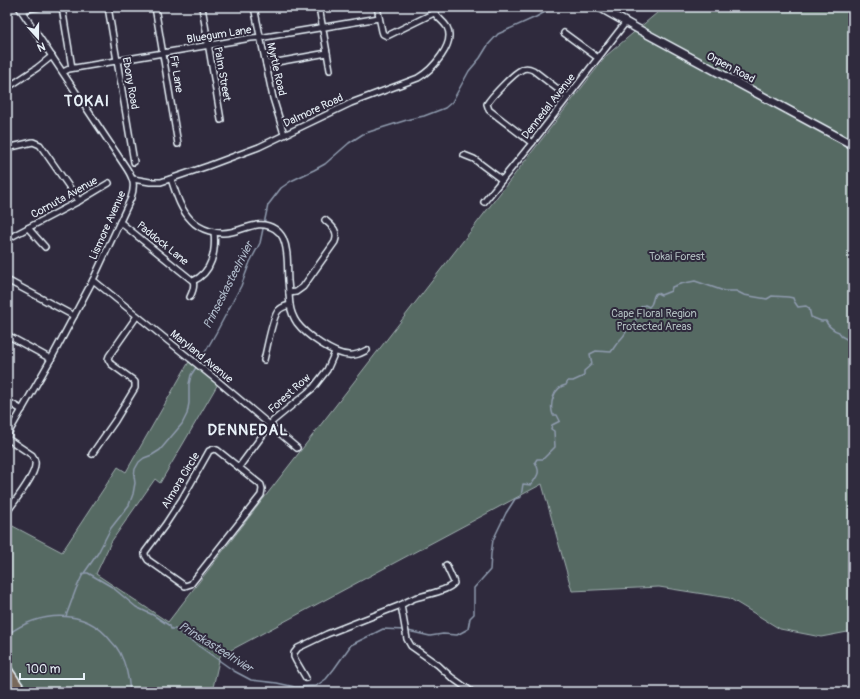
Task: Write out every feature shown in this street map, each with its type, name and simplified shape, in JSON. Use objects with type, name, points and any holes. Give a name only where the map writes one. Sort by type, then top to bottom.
[{"type":"highway","points":[[7,670],[22,692]]},
{"type":"main road","name":"Orpen Road","points":[[599,7],[853,145]]},
{"type":"street","points":[[20,8],[39,7]]},
{"type":"street","points":[[62,7],[72,68]]},
{"type":"street","name":"Ebony Road","points":[[108,7],[134,162]]},
{"type":"street","name":"Fir Lane","points":[[155,7],[178,144]]},
{"type":"street","name":"Palm Street","points":[[202,7],[221,120]]},
{"type":"street","name":"Myrtle Road","points":[[254,7],[273,98],[284,134]]},
{"type":"street","points":[[319,7],[330,70]]},
{"type":"street","points":[[377,7],[378,18],[383,34],[387,36],[434,13],[433,7]]},
{"type":"street","name":"Lismore Avenue","points":[[8,439],[9,432],[51,359],[93,280],[133,191],[133,179],[127,169],[20,8]]},
{"type":"street","name":"Dalmore Road","points":[[133,179],[156,183],[208,166],[259,147],[351,103],[412,81],[426,74],[441,56],[447,46],[449,38],[446,26],[434,13]]},
{"type":"street","name":"Bluegum Lane","points":[[63,72],[66,69],[117,60],[378,18]]},
{"type":"street","name":"Dennedal Avenue","points":[[484,202],[626,22]]},
{"type":"street","points":[[564,33],[598,58]]},
{"type":"street","points":[[266,64],[327,53]]},
{"type":"street","points":[[7,88],[52,56]]},
{"type":"street","points":[[532,143],[489,110],[487,104],[491,98],[520,70],[527,68],[533,70],[568,96]]},
{"type":"street","points":[[7,148],[33,142],[40,145],[79,201]]},
{"type":"street","points":[[464,155],[474,159],[502,180]]},
{"type":"street","points":[[171,179],[182,207],[197,226],[222,233],[258,224],[266,225],[282,236],[286,253],[290,305],[294,317],[302,328],[309,335],[335,352],[348,356],[367,350]]},
{"type":"street","name":"Cornuta Avenue","points":[[7,239],[79,201],[109,183]]},
{"type":"street","points":[[289,293],[296,292],[303,287],[335,242],[336,232],[325,220]]},
{"type":"street","name":"Paddock Lane","points":[[120,222],[192,281],[194,287],[190,296]]},
{"type":"street","points":[[28,228],[45,248]]},
{"type":"street","name":"Paddock Lane","points":[[192,281],[205,271],[211,262],[215,243],[214,232]]},
{"type":"street","points":[[7,280],[74,316]]},
{"type":"street","name":"Maryland Avenue","points":[[93,280],[298,448]]},
{"type":"street","points":[[264,360],[273,321],[282,308],[290,305]]},
{"type":"street","points":[[92,454],[115,421],[135,388],[135,382],[111,364],[108,359],[137,316]]},
{"type":"street","points":[[7,335],[51,359]]},
{"type":"street","name":"Forest Row","points":[[239,467],[273,421],[313,388],[327,370],[335,352]]},
{"type":"street","points":[[7,401],[22,410]]},
{"type":"street","points":[[7,512],[33,473],[36,464],[32,455],[8,439]]},
{"type":"street","name":"Almora Circle","points":[[214,449],[217,450],[239,467],[261,485],[261,495],[191,584],[183,586],[148,560],[145,552],[182,499],[209,451],[214,449]]},
{"type":"street","points":[[306,678],[294,657],[294,653],[298,648],[327,634],[415,598],[452,586],[454,583],[446,565]]},
{"type":"street","points":[[401,605],[409,643],[472,692]]},
{"type":"green space","name":"Cape Floral Region Protected Areas","points":[[664,7],[853,7],[853,631],[821,637],[780,629],[729,598],[659,587],[572,591],[542,484],[220,656],[212,692],[7,692],[7,523],[62,552],[118,467],[126,472],[190,360],[219,382],[160,483],[155,479],[111,542],[96,574],[168,622],[607,55]]},
{"type":"waterway","name":"Prinseskasteelrivier","points":[[199,363],[241,286],[250,262],[260,243],[268,205],[281,188],[291,181],[325,164],[349,143],[363,134],[424,116],[445,108],[452,102],[469,71],[498,34],[554,7]]},
{"type":"waterway","name":"Prinskasteelrivier","points":[[408,631],[430,636],[443,634],[457,635],[468,629],[470,618],[474,614],[474,588],[490,570],[493,540],[506,513],[515,499],[521,497],[523,484],[531,485],[537,476],[538,469],[535,462],[537,459],[543,459],[555,447],[554,431],[551,429],[552,425],[560,421],[557,415],[553,415],[552,411],[552,401],[556,392],[562,386],[566,385],[568,381],[573,381],[584,376],[584,371],[592,364],[590,354],[596,351],[611,352],[627,330],[634,327],[641,307],[645,305],[649,307],[651,305],[655,294],[657,293],[661,295],[671,291],[672,287],[695,281],[724,291],[736,291],[744,295],[767,299],[772,296],[791,297],[798,307],[806,306],[809,308],[811,317],[821,321],[826,321],[831,328],[839,332],[841,336],[850,341],[853,340]]},
{"type":"waterway","name":"Prinseskasteelrivier","points":[[66,616],[82,576],[98,553],[111,528],[129,505],[135,483],[135,469],[139,462],[160,450],[182,424],[187,414],[191,375],[197,366]]},
{"type":"waterway","name":"Prinskasteelrivier","points":[[85,573],[88,573],[112,587],[136,607],[153,615],[170,626],[171,629],[175,629],[234,671],[251,680],[295,687],[316,686],[326,679],[351,645],[383,629],[404,630]]},
{"type":"waterway","points":[[7,635],[33,621],[47,617],[61,616],[88,622],[100,630],[118,650],[126,667],[130,692]]},
{"type":"district","name":"TOKAI","points":[[87,101]]},
{"type":"district","name":"DENNEDAL","points":[[248,430]]},
{"type":"park label","name":"Tokai Forest","points":[[677,256]]}]
